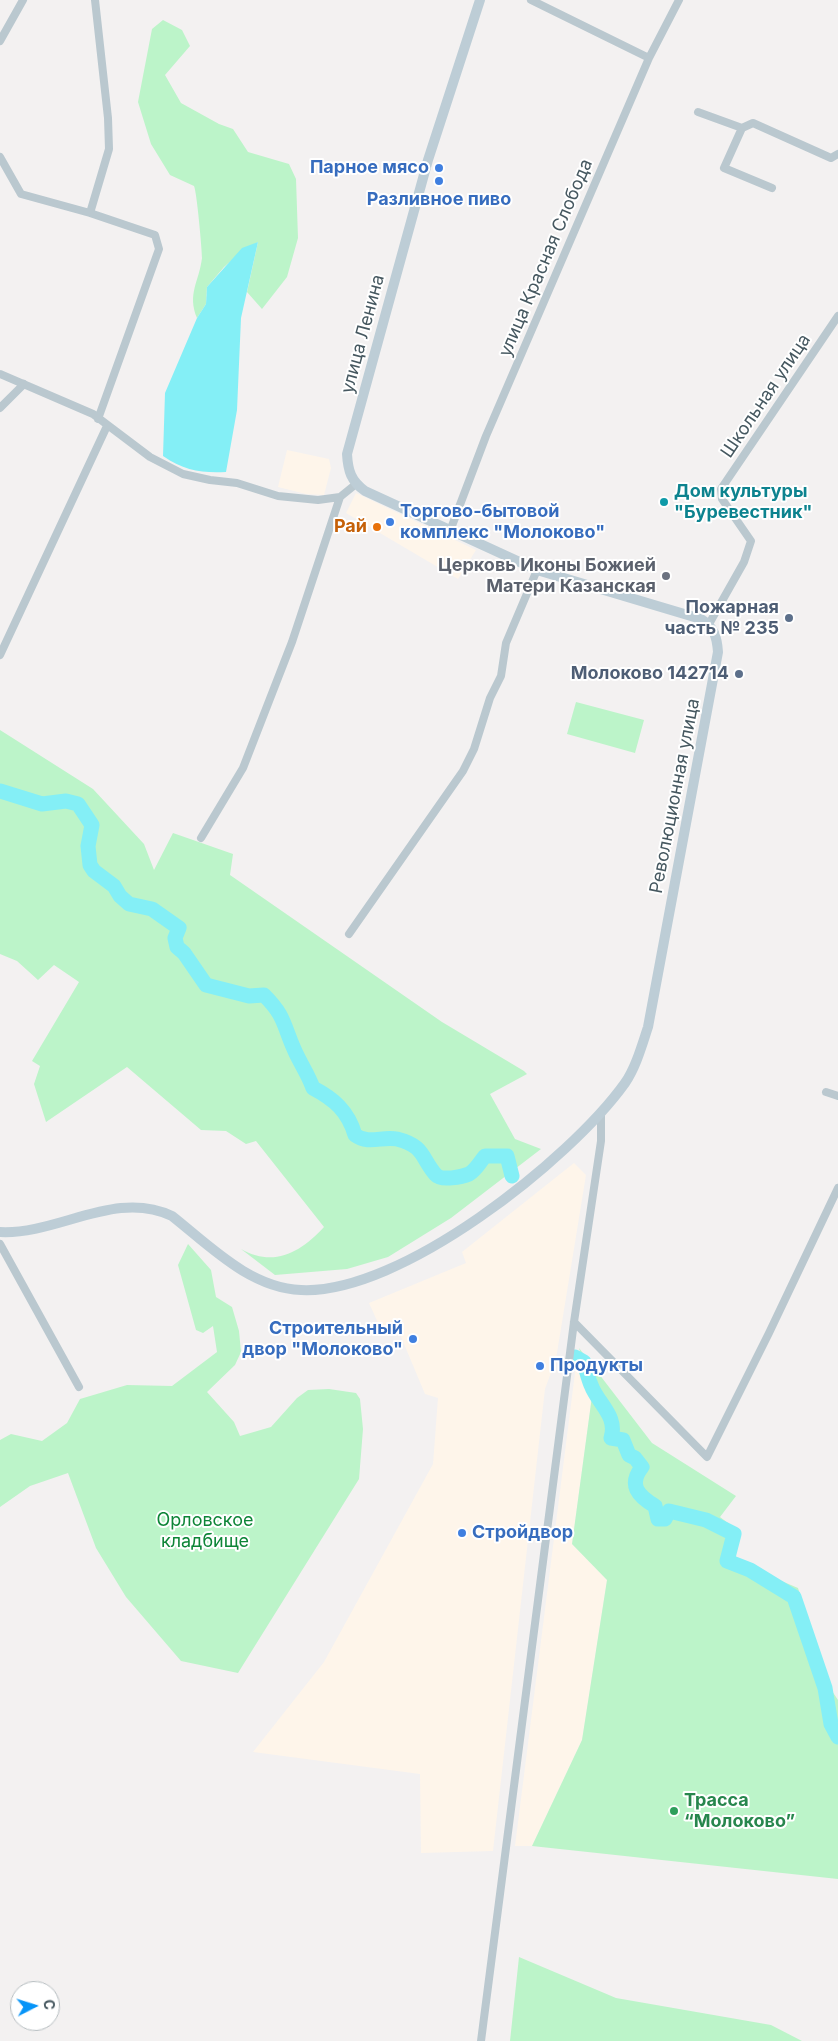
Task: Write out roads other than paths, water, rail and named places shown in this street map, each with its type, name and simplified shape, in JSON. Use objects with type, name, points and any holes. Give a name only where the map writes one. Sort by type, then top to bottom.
[{"type":"main road","name":"улица Ленина","points":[[356,484],[348,470],[347,454],[428,160],[480,0]]},
{"type":"main road","points":[[356,484],[365,491],[450,532],[537,570],[684,613],[709,624]]},
{"type":"main road","name":"Революционная улица","points":[[0,1232],[32,1229],[114,1208],[132,1207],[160,1210],[172,1216],[245,1273],[275,1285],[302,1290],[332,1287],[382,1273],[429,1250],[490,1209],[551,1160],[583,1132],[626,1081],[640,1052],[648,1027],[718,652],[714,632],[709,624]]},
{"type":"street","points":[[0,41],[23,0]]},
{"type":"street","points":[[90,213],[108,149],[108,118],[95,0]]},
{"type":"street","points":[[531,0],[649,58]]},
{"type":"street","name":"улица Красная Слобода","points":[[450,532],[486,436],[649,58],[679,0]]},
{"type":"street","points":[[698,112],[742,128]]},
{"type":"street","points":[[772,188],[724,168],[742,128],[753,123],[831,158],[838,154]]},
{"type":"street","points":[[0,157],[21,194],[90,213],[155,235],[159,249],[98,419]]},
{"type":"street","name":"Школьная улица","points":[[709,624],[744,562],[751,541],[722,498],[721,489],[838,316]]},
{"type":"street","points":[[0,374],[98,419],[150,457],[183,474],[210,480],[238,483],[278,496],[318,500],[340,497],[356,484]]},
{"type":"street","points":[[0,408],[24,384]]},
{"type":"street","points":[[0,655],[107,426]]},
{"type":"street","points":[[201,838],[243,768],[292,642],[340,497]]},
{"type":"street","points":[[348,934],[463,771],[474,749],[490,698],[501,676],[506,644],[537,570]]},
{"type":"street","points":[[826,1092],[838,1096]]},
{"type":"street","points":[[481,2041],[574,1322],[600,1141],[601,1112]]},
{"type":"street","points":[[574,1322],[707,1457],[838,1188]]},
{"type":"street","points":[[0,1244],[80,1387]]},
{"type":"water","points":[[258,242],[241,318],[237,410],[226,472],[209,472],[186,468],[163,456],[165,393],[197,318],[206,304],[207,287],[242,248]]},
{"type":"waterway","points":[[0,791],[42,804],[66,801],[78,804],[92,825],[88,846],[90,865],[94,871],[114,886],[120,896],[129,904],[152,909],[179,928],[175,938],[177,947],[184,953],[206,985],[249,996],[264,995],[271,1002],[283,1020],[294,1049],[313,1088],[334,1101],[344,1112],[355,1135],[370,1140],[397,1139],[413,1145],[418,1149],[436,1175],[442,1178],[469,1174],[485,1156],[507,1156],[512,1176]]},
{"type":"waterway","points":[[575,1357],[584,1362],[594,1392],[610,1417],[612,1423],[611,1438],[623,1440],[629,1455],[635,1458],[642,1467],[638,1473],[635,1485],[640,1494],[655,1506],[658,1519],[665,1519],[669,1511],[706,1520],[734,1534],[727,1561],[750,1570],[794,1597],[825,1688],[831,1724],[838,1737]]},
{"type":"place","name":"Парное мясо","points":[[439,168]]},
{"type":"place","name":"Разливное пиво","points":[[439,181]]},
{"type":"place","name":"Дом культуры \"Буревестник\"","points":[[664,502]]},
{"type":"place","name":"Торгово-бытовой комплекс \"Молоково\"","points":[[390,522]]},
{"type":"place","name":"Рай","points":[[377,527]]},
{"type":"place","name":"Церковь Иконы Божией Матери Казанская","points":[[666,576]]},
{"type":"place","name":"Пожарная часть № 235","points":[[789,618]]},
{"type":"place","name":"Молоково 142714","points":[[739,674]]},
{"type":"place","name":"Строительный двор \"Молоково\"","points":[[413,1339]]},
{"type":"place","name":"Продукты","points":[[540,1366]]},
{"type":"place","name":"Стройдвор","points":[[462,1533]]},
{"type":"place","name":"Трасса “Молоково”","points":[[674,1811]]},
{"type":"park label","name":"Орловское кладбище","points":[[205,1531]]}]
